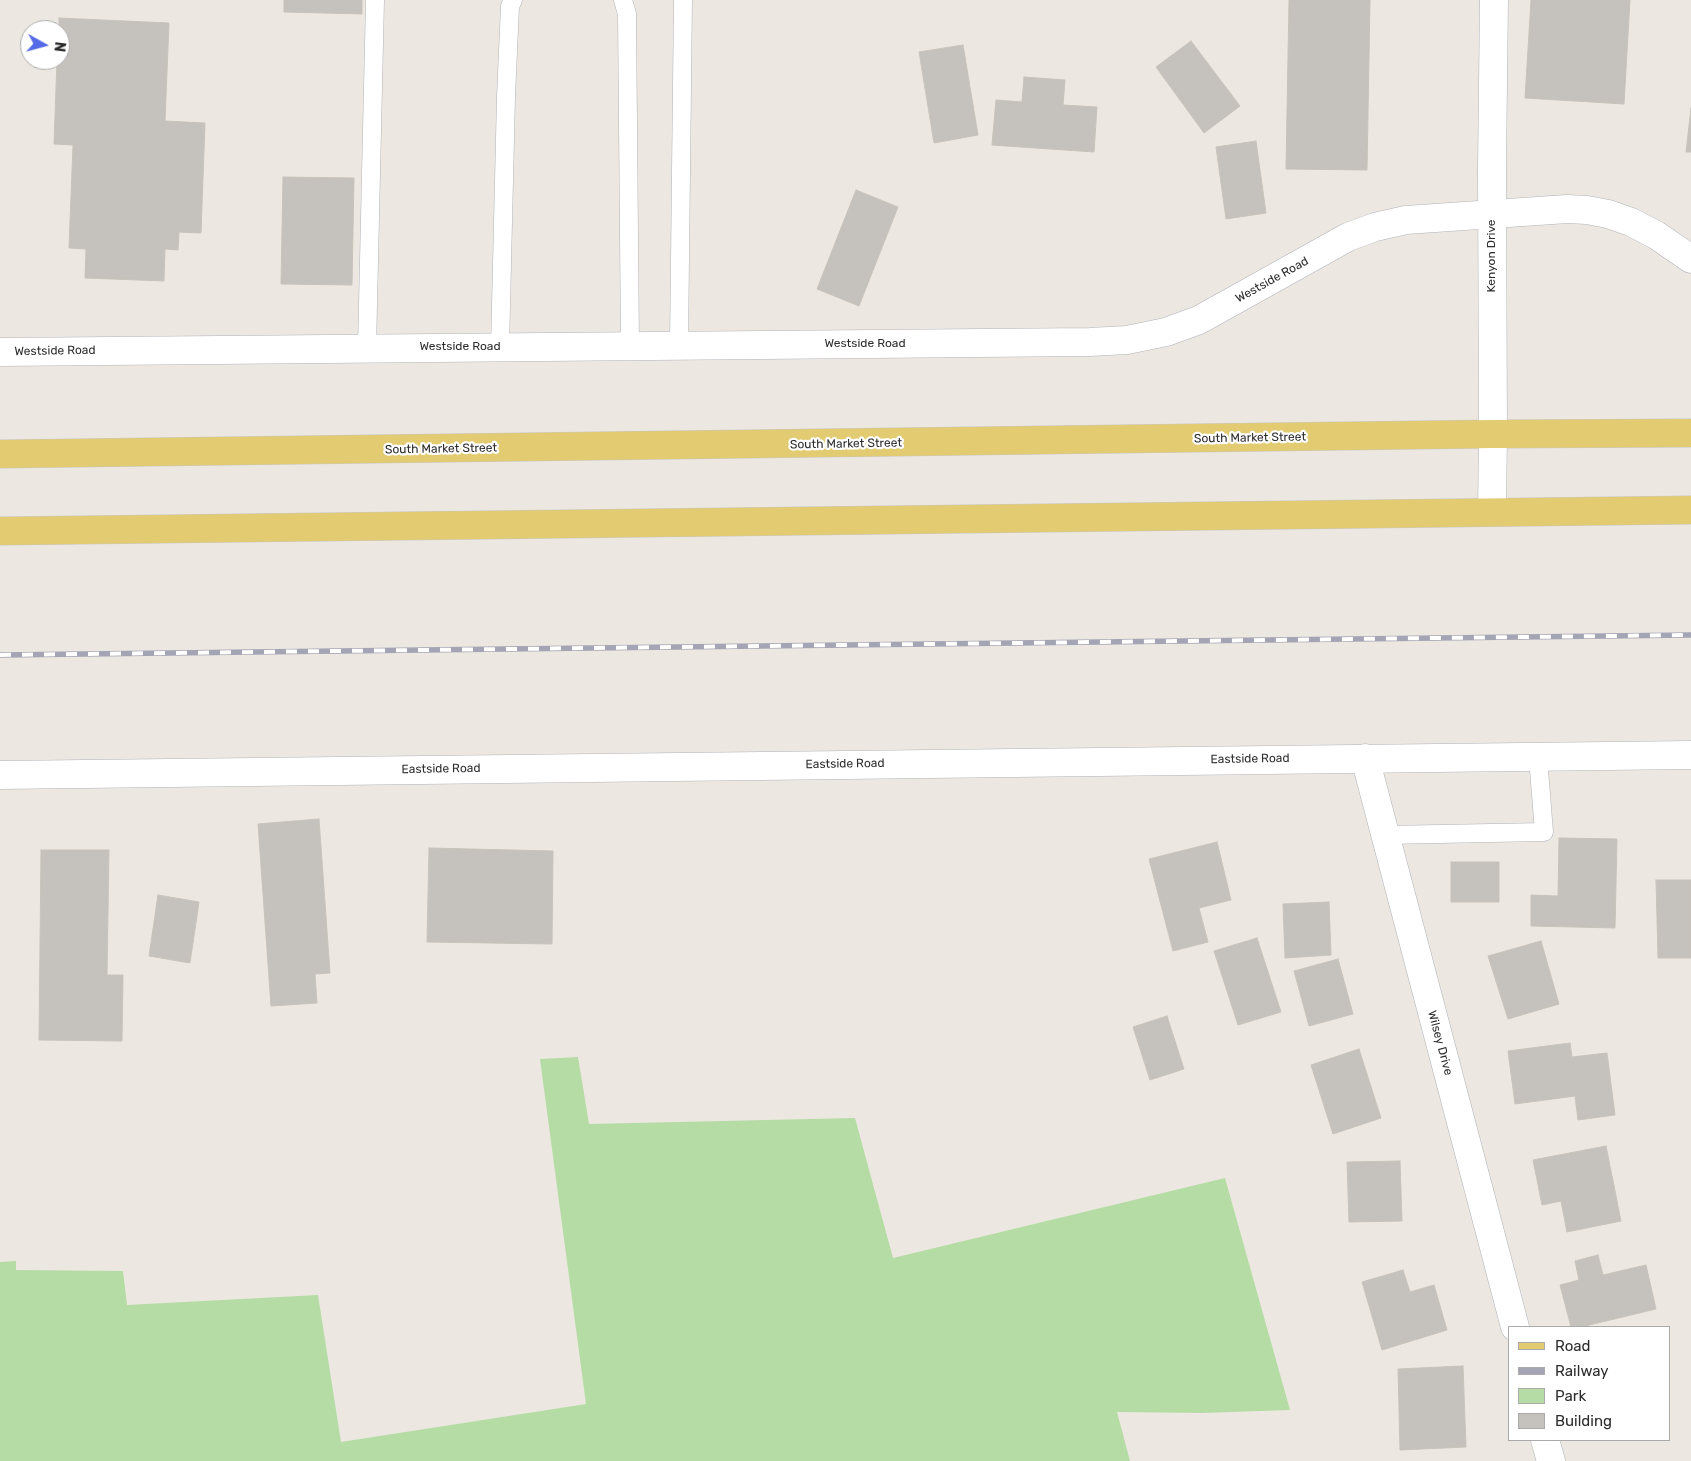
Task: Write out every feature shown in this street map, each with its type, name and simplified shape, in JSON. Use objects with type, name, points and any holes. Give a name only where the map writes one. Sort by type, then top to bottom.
[{"type":"main road","name":"South Market Street","points":[[0,454],[1691,433]]},
{"type":"main road","points":[[0,531],[1691,510]]},
{"type":"street","name":"Kenyon Drive","points":[[1492,512],[1494,434],[1492,213],[1494,0]]},
{"type":"street","name":"Westside Road","points":[[0,352],[1127,340],[1166,332],[1199,320],[1348,237],[1375,226],[1406,220],[1492,213],[1567,209],[1608,214],[1631,222],[1656,235],[1691,258]]},
{"type":"street","name":"Eastside Road","points":[[0,775],[1691,755]]},
{"type":"street","name":"Wilsey Drive","points":[[1365,758],[1515,1326]]},
{"type":"street","points":[[1545,1441],[1551,1461]]},
{"type":"lane","points":[[367,348],[375,0]]},
{"type":"lane","points":[[500,347],[506,97],[510,6],[513,0]]},
{"type":"lane","points":[[623,0],[627,14],[630,346]]},
{"type":"lane","points":[[679,345],[683,0]]},
{"type":"lane","points":[[1385,835],[1544,832],[1538,756]]},
{"type":"green space","points":[[578,1057],[589,1124],[855,1118],[893,1258],[1225,1178],[1290,1410],[1202,1413],[1117,1412],[1130,1461],[0,1461],[0,1262],[16,1261],[16,1270],[123,1271],[127,1305],[318,1295],[341,1442],[586,1404],[540,1059]]},
{"type":"building","points":[[284,0],[362,0],[362,14],[284,12]]},
{"type":"building","points":[[1289,0],[1370,0],[1367,170],[1286,169]]},
{"type":"building","points":[[1531,0],[1630,0],[1624,104],[1525,98]]},
{"type":"building","points":[[59,18],[169,23],[165,121],[205,123],[201,233],[179,232],[178,250],[165,249],[164,281],[85,278],[86,249],[69,248],[73,145],[54,144],[57,70],[70,70],[70,20],[59,20]]},
{"type":"building","points":[[1191,41],[1240,106],[1204,133],[1156,67]]},
{"type":"building","points":[[963,45],[978,135],[934,143],[919,52]]},
{"type":"building","points":[[1024,77],[1065,80],[1063,105],[1097,107],[1094,152],[992,145],[996,100],[1022,102]]},
{"type":"building","points":[[1691,108],[1691,152],[1686,152]]},
{"type":"building","points":[[1256,141],[1266,213],[1226,219],[1216,147]]},
{"type":"building","points":[[283,177],[354,178],[352,285],[281,284]]},
{"type":"building","points":[[856,190],[898,207],[859,306],[817,289]]},
{"type":"building","points":[[319,819],[330,973],[315,974],[317,1003],[271,1006],[258,824]]},
{"type":"building","points":[[1559,838],[1617,839],[1615,928],[1531,926],[1531,895],[1558,896]]},
{"type":"building","points":[[1217,842],[1231,900],[1199,908],[1208,942],[1173,951],[1149,859]]},
{"type":"building","points":[[429,848],[553,851],[552,944],[427,942]]},
{"type":"building","points":[[41,850],[109,850],[107,975],[123,975],[122,1041],[39,1040]]},
{"type":"building","points":[[1451,862],[1499,862],[1499,902],[1451,902]]},
{"type":"building","points":[[1656,880],[1691,880],[1691,958],[1658,958]]},
{"type":"building","points":[[158,895],[199,902],[190,963],[149,956]]},
{"type":"building","points":[[1329,902],[1331,955],[1285,958],[1283,904]]},
{"type":"building","points":[[1257,938],[1281,1012],[1238,1025],[1214,951]]},
{"type":"building","points":[[1541,941],[1559,1004],[1508,1019],[1488,956]]},
{"type":"building","points":[[1338,959],[1353,1014],[1309,1026],[1294,971]]},
{"type":"building","points":[[1167,1016],[1184,1069],[1150,1080],[1133,1027]]},
{"type":"building","points":[[1570,1043],[1572,1057],[1607,1053],[1615,1115],[1578,1120],[1575,1096],[1515,1104],[1508,1051]]},
{"type":"building","points":[[1359,1049],[1381,1118],[1333,1134],[1311,1065]]},
{"type":"building","points":[[1606,1146],[1621,1221],[1567,1232],[1561,1201],[1542,1205],[1533,1160]]},
{"type":"building","points":[[1400,1161],[1402,1221],[1349,1222],[1347,1162]]},
{"type":"building","points":[[1598,1255],[1603,1275],[1646,1265],[1656,1309],[1585,1326],[1571,1326],[1560,1285],[1579,1280],[1575,1261]]},
{"type":"building","points":[[1403,1270],[1410,1292],[1434,1285],[1447,1330],[1382,1350],[1362,1282]]},
{"type":"building","points":[[1463,1366],[1466,1447],[1400,1450],[1398,1369]]},
{"type":"railway","points":[[0,655],[1691,635]]}]
